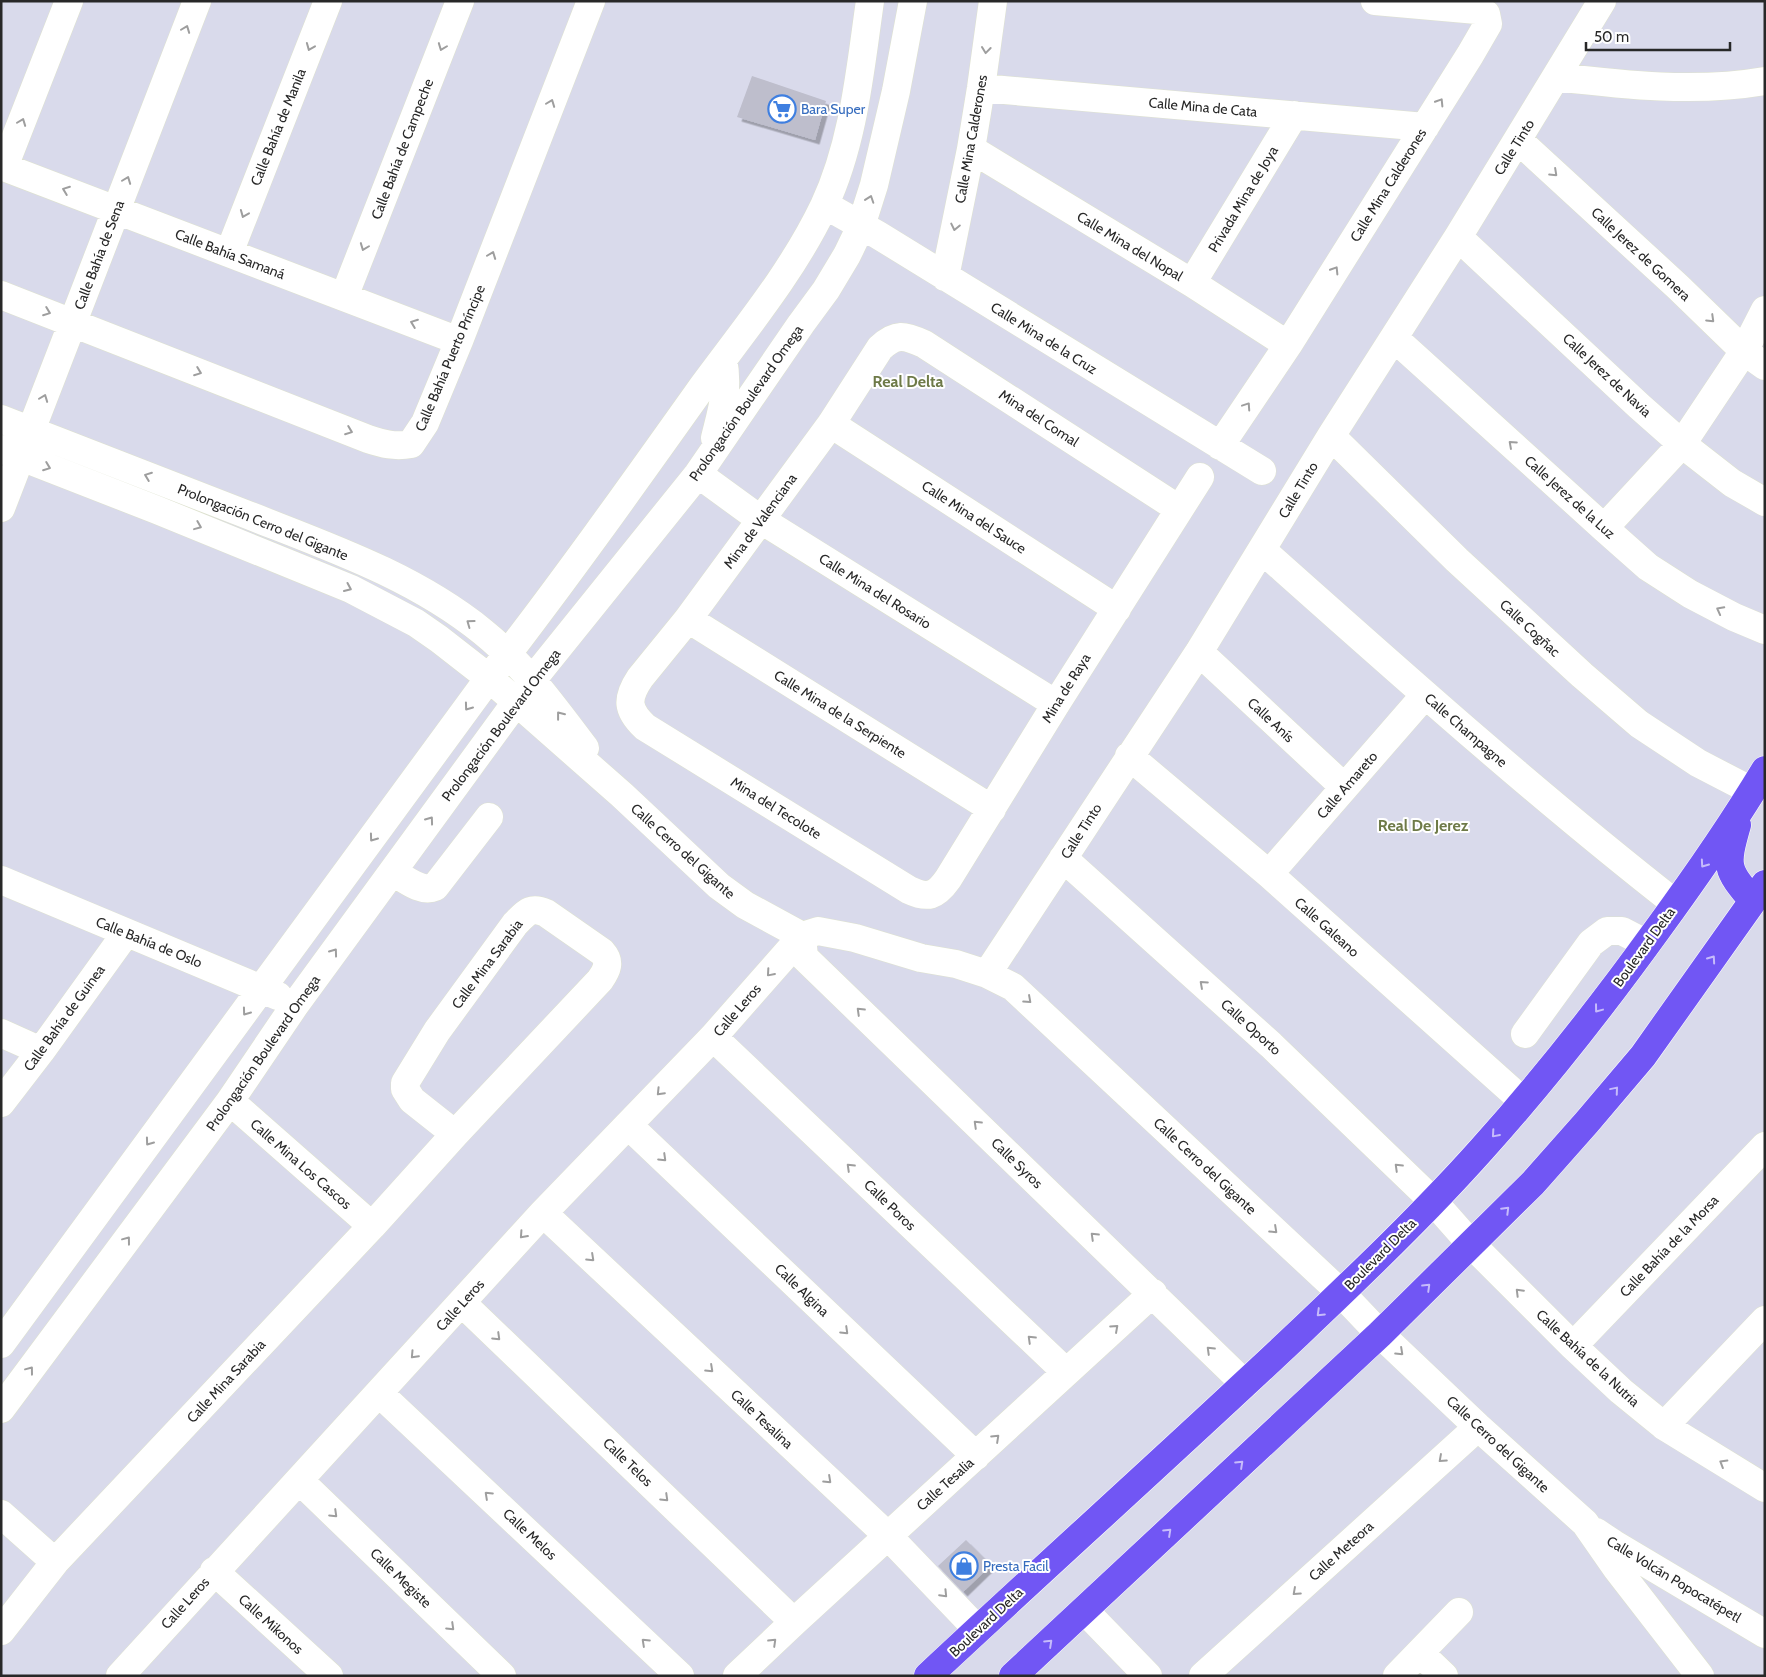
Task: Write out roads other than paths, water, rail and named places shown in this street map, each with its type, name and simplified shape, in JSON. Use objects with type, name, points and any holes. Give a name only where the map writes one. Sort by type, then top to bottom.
[{"type":"main road","points":[[1013,1676],[1380,1334],[1533,1183],[1588,1122],[1637,1063],[1761,899],[1733,877],[1729,866],[1729,854],[1753,790]]},
{"type":"main road","name":"Boulevard Delta","points":[[928,1676],[1245,1384],[1433,1201],[1482,1149],[1578,1036],[1676,904],[1753,790]]},
{"type":"street","points":[[3,167],[68,1]]},
{"type":"street","name":"Calle Bahía de Sena","points":[[1,508],[12,453],[31,431],[197,1]]},
{"type":"street","name":"Calle Bahía de Manila","points":[[229,254],[328,1]]},
{"type":"street","name":"Calle Bahía de Campeche","points":[[344,297],[460,1]]},
{"type":"street","name":"Calle Bahía Puerto Príncipe","points":[[1,294],[368,439],[385,445],[400,446],[411,444],[425,423],[459,341],[591,1]]},
{"type":"street","points":[[3,1339],[489,678],[557,589],[800,253],[824,205],[838,168],[850,125],[870,1]]},
{"type":"street","name":"Prolongación Boulevard Omega","points":[[1,1409],[230,1101],[295,1005],[533,679],[704,465],[826,290],[847,255],[861,226],[883,152],[913,1]]},
{"type":"street","name":"Calle Mina Calderones","points":[[945,277],[971,150],[993,1]]},
{"type":"street","name":"Calle Mina Calderones","points":[[1220,446],[1288,344],[1488,24],[1486,14],[1477,10],[1375,1]]},
{"type":"street","name":"Calle Tinto","points":[[987,974],[1199,652],[1331,436],[1458,237],[1602,1]]},
{"type":"street","points":[[860,71],[872,102],[883,152]]},
{"type":"street","points":[[1556,78],[1682,88],[1748,84],[1765,81]]},
{"type":"street","name":"Calle Mina de Cata","points":[[981,88],[1425,127]]},
{"type":"street","name":"Privada Mina de Joya","points":[[1192,283],[1294,115]]},
{"type":"street","name":"Calle Jerez de Gomera","points":[[1518,140],[1755,359]]},
{"type":"street","name":"Calle Mina del Nopal","points":[[971,150],[1192,283],[1288,344]]},
{"type":"street","name":"Calle Bahía Samaná","points":[[3,167],[459,341]]},
{"type":"street","name":"Calle Mina de la Cruz","points":[[824,205],[945,277],[1262,472]]},
{"type":"street","name":"Calle Jerez de Navia","points":[[1458,237],[1682,444],[1732,483],[1765,502]]},
{"type":"street","points":[[758,313],[790,305],[826,290]]},
{"type":"street","points":[[1604,528],[1682,444],[1755,359],[1765,310]]},
{"type":"street","name":"Mina de Valenciana","points":[[630,708],[634,687],[688,619],[761,520],[830,424],[880,348],[888,340],[896,336]]},
{"type":"street","name":"Mina del Comal","points":[[896,336],[912,338],[924,344],[1179,508]]},
{"type":"street","name":"Calle Jerez de la Luz","points":[[1394,338],[1648,566],[1690,594],[1734,617],[1765,630]]},
{"type":"street","points":[[704,465],[724,401],[726,375],[723,359]]},
{"type":"street","name":"Prolongación Cerro del Gigante","points":[[1,419],[372,565],[433,596],[508,654]]},
{"type":"street","name":"Calle Mina del Sauce","points":[[830,424],[1117,609]]},
{"type":"street","name":"Calle Cogñac","points":[[1331,436],[1457,560],[1582,675],[1632,718],[1698,763],[1753,790]]},
{"type":"street","name":"Prolongación Cerro del Gigante","points":[[12,453],[352,589],[416,623],[440,639],[489,678]]},
{"type":"street","name":"Calle Mina del Rosario","points":[[704,465],[761,520],[1056,704]]},
{"type":"street","name":"Mina de Raya","points":[[929,896],[943,887],[1200,476]]},
{"type":"street","points":[[557,589],[588,575],[637,535],[662,518]]},
{"type":"street","name":"Calle Champagne","points":[[1262,550],[1424,695],[1550,803],[1676,904]]},
{"type":"street","name":"Calle Mina de la Serpiente","points":[[688,619],[992,809]]},
{"type":"street","name":"Calle Anís","points":[[1199,652],[1344,787]]},
{"type":"street","name":"Calle Cerro del Gigante","points":[[508,654],[533,679],[622,795]]},
{"type":"street","name":"Calle Cerro del Gigante","points":[[489,678],[622,795],[719,886],[745,905],[802,936],[818,931],[855,938],[921,958],[956,964],[987,974],[1013,987],[1341,1292],[1380,1334],[1478,1427],[1585,1524],[1617,1570],[1700,1676]]},
{"type":"street","name":"Calle Amareto","points":[[1268,874],[1424,695]]},
{"type":"street","name":"Mina del Tecolote","points":[[630,708],[635,717],[645,727],[909,890],[929,896]]},
{"type":"street","name":"Calle Galeano","points":[[1129,756],[1268,874],[1523,1102]]},
{"type":"street","points":[[393,872],[420,887],[430,889],[435,887],[489,817]]},
{"type":"street","name":"Calle Oporto","points":[[1063,858],[1271,1045],[1433,1201]]},
{"type":"street","name":"Calle Bahía de Oslo","points":[[1,880],[262,988],[295,1005]]},
{"type":"street","name":"Calle Mina Sarabia","points":[[1,1631],[55,1562],[372,1226],[455,1134],[600,980],[608,966],[608,961],[602,952],[539,910],[534,909],[527,912],[515,924],[437,1031],[405,1083],[404,1088],[412,1100],[455,1134]]},
{"type":"street","points":[[1525,1034],[1591,943],[1607,932],[1622,931],[1647,944]]},
{"type":"street","name":"Calle Bahía de Guinea","points":[[1,1104],[126,933]]},
{"type":"street","name":"Calle Leros","points":[[131,1672],[214,1571],[462,1303],[542,1213],[714,1037],[802,936]]},
{"type":"street","name":"Calle Syros","points":[[802,936],[804,957],[1245,1384]]},
{"type":"street","points":[[1,1033],[41,1051]]},
{"type":"street","name":"Calle Poros","points":[[714,1037],[1066,1372]]},
{"type":"street","name":"Calle Mina Los Cascos","points":[[230,1101],[372,1226]]},
{"type":"street","name":"Calle Algina","points":[[628,1125],[976,1456]]},
{"type":"street","name":"Calle Bahía de la Morsa","points":[[1574,1346],[1765,1146]]},
{"type":"street","name":"Calle Bahía de la Nutria","points":[[1433,1201],[1471,1244],[1621,1391],[1664,1426],[1765,1488]]},
{"type":"street","name":"Calle Tesalina","points":[[542,1213],[888,1536],[977,1629]]},
{"type":"street","name":"Calle Tesalia","points":[[737,1676],[1153,1293]]},
{"type":"street","name":"Calle Telos","points":[[462,1303],[794,1622]]},
{"type":"street","points":[[1664,1426],[1765,1320]]},
{"type":"street","name":"Calle Melos","points":[[379,1393],[680,1676]]},
{"type":"street","name":"Calle Meteora","points":[[1203,1676],[1478,1427]]},
{"type":"street","name":"Calle Megiste","points":[[299,1480],[502,1676]]},
{"type":"street","points":[[1,1514],[55,1562]]},
{"type":"street","name":"Calle Volcán Popocatépetl","points":[[1585,1524],[1614,1544],[1765,1634]]},
{"type":"street","name":"Calle Mikonos","points":[[214,1571],[329,1676]]},
{"type":"street","points":[[1084,1610],[1148,1676]]},
{"type":"street","points":[[1397,1676],[1459,1612]]},
{"type":"street","points":[[1420,1653],[1444,1676]]},
{"type":"place","name":"Bara Super","points":[[782,109]]},
{"type":"place","name":"Presta Facil","points":[[964,1566]]},
{"type":"district","name":"Real Delta","points":[[908,381]]},
{"type":"district","name":"Real De Jerez","points":[[1423,825]]}]
